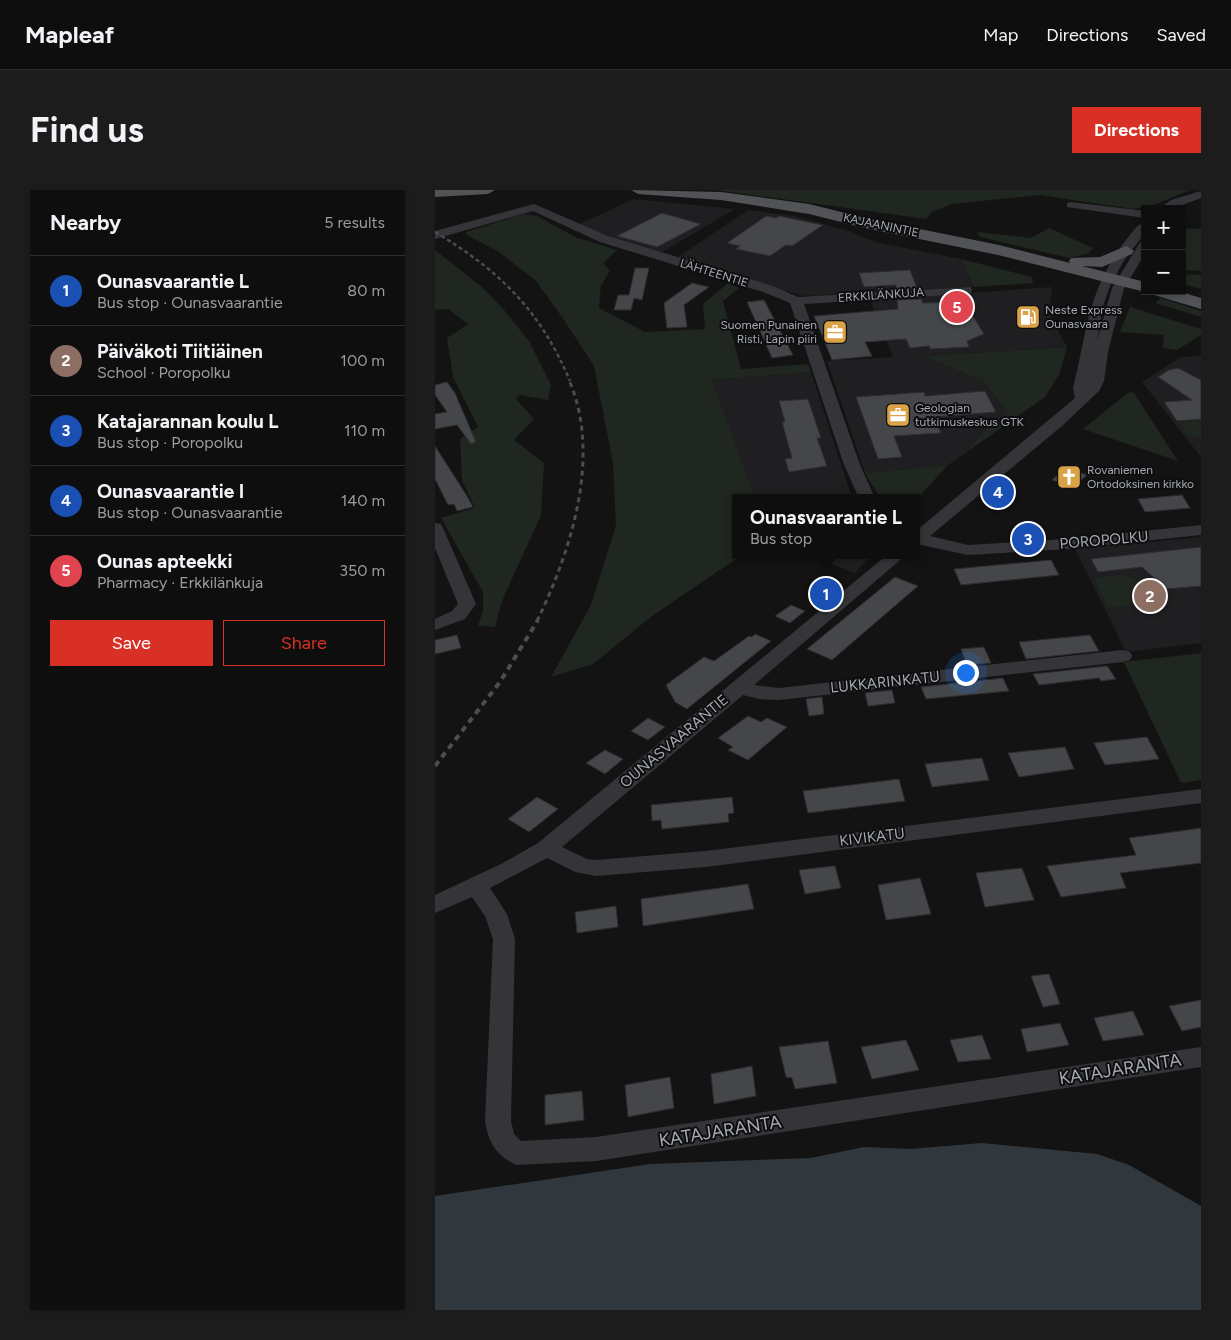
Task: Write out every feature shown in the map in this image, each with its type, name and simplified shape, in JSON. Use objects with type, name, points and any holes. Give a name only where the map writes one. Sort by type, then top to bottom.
[{"type":"main road","points":[[435,193],[487,190]]},
{"type":"main road","points":[[638,190],[742,199],[837,215]]},
{"type":"main road","name":"KAJAANINTIE","points":[[837,215],[857,215],[1074,261],[1117,280]]},
{"type":"main road","name":"KAJAANINTIE","points":[[837,215],[865,223],[999,250],[1117,280],[1141,280]]},
{"type":"main road","points":[[1074,261],[1102,262],[1126,251]]},
{"type":"main road","points":[[1117,280],[1131,290],[1141,289]]},
{"type":"main road","points":[[1186,293],[1201,298]]},
{"type":"main road","points":[[1173,295],[1201,304]]},
{"type":"street","points":[[1170,205],[1201,194]]},
{"type":"street","points":[[1184,205],[1188,200]]},
{"type":"street","points":[[1071,205],[1141,214]]},
{"type":"street","name":"LÄHTEENTIE","points":[[435,235],[534,207],[604,239],[770,290],[796,301]]},
{"type":"street","points":[[920,536],[1058,422],[1081,398],[1089,393],[1097,381],[1101,352],[1117,280],[1126,251],[1135,235],[1141,229]]},
{"type":"street","points":[[1081,398],[1080,387],[1085,372],[1087,351],[1103,287],[1117,280],[1141,249]]},
{"type":"street","name":"ERKKILÄNKUJA","points":[[796,301],[966,290]]},
{"type":"street","points":[[796,301],[852,465],[865,494]]},
{"type":"street","points":[[435,528],[467,604],[466,609],[455,617],[435,625]]},
{"type":"street","name":"POROPOLKU","points":[[920,539],[968,550],[1067,544],[1201,530]]},
{"type":"street","name":"OUNASVAARANTIE","points":[[435,905],[476,886],[546,848],[737,687],[893,559]]},
{"type":"street","name":"LUKKARINKATU","points":[[737,687],[759,693],[779,694],[1123,656]]},
{"type":"street","name":"KIVIKATU","points":[[546,848],[583,866],[596,868],[624,866],[706,859],[1201,796]]},
{"type":"street","name":"KATAJARANTA","points":[[476,886],[497,914],[504,939],[498,1121],[500,1137],[508,1148],[517,1153],[596,1150],[1201,1057]]},
{"type":"shaded area","points":[[716,190],[1190,190],[1154,205],[1141,205],[1141,208],[1133,209],[1039,195],[952,204],[932,212],[926,219]]},
{"type":"shaded area","points":[[633,199],[735,209],[659,254],[580,224]]},
{"type":"shaded area","points":[[748,210],[794,216],[852,232],[875,242],[961,259],[974,287],[804,296],[675,259]]},
{"type":"shaded area","points":[[524,214],[537,216],[575,237],[617,250],[603,263],[610,271],[601,285],[599,308],[645,332],[705,329],[703,304],[728,283],[739,288],[723,301],[741,369],[808,364],[811,372],[712,380],[754,494],[732,494],[732,559],[736,559],[652,616],[593,664],[551,677],[591,605],[616,525],[613,463],[594,366],[536,281],[499,252],[467,235],[466,232]]},
{"type":"shaded area","points":[[1049,228],[1093,248],[1087,254],[1069,258],[980,237],[977,232],[1031,238]]},
{"type":"shaded area","points":[[1186,228],[1201,229],[1201,271],[1186,270]]},
{"type":"shaded area","points":[[435,250],[482,287],[505,311],[529,341],[551,385],[548,400],[520,395],[516,399],[534,419],[514,440],[544,463],[541,515],[502,601],[495,627],[478,626],[483,611],[483,592],[441,518],[475,508],[462,480],[460,439],[478,427],[453,377],[447,338],[468,324],[448,309],[435,310]]},
{"type":"shaded area","points":[[961,259],[1032,277],[1033,283],[974,287]]},
{"type":"shaded area","points":[[1186,274],[1201,275],[1201,289],[1186,285]]},
{"type":"shaded area","points":[[1052,287],[1049,313],[1067,347],[925,356],[983,381],[1010,413],[987,428],[964,454],[948,465],[865,473],[827,361],[893,357],[870,300]]},
{"type":"shaded area","points":[[1161,298],[1201,311],[1201,317],[1155,303]]},
{"type":"shaded area","points":[[1130,307],[1201,329],[1201,335],[1177,350],[1163,348],[1164,335],[1120,332]]},
{"type":"shaded area","points":[[1067,347],[1060,373],[1045,397],[964,454],[987,428],[1009,413],[983,381],[924,356]]},
{"type":"shaded area","points":[[1201,356],[1201,457],[1142,382],[1181,357]]},
{"type":"shaded area","points":[[811,372],[851,494],[754,494],[711,380]]},
{"type":"shaded area","points":[[1129,392],[1134,393],[1178,461],[1083,429]]},
{"type":"shaded area","points":[[1201,420],[1201,438],[1187,435],[1179,422]]},
{"type":"shaded area","points":[[948,465],[920,496],[920,494],[878,494],[865,473]]},
{"type":"shaded area","points":[[1201,537],[1201,643],[1126,652],[1075,549]]},
{"type":"shaded area","points":[[819,559],[868,559],[855,573]]},
{"type":"shaded area","points":[[1123,575],[1143,581],[1155,602],[1108,608],[1094,578]]},
{"type":"shaded area","points":[[1201,653],[1201,780],[1181,783],[1124,662]]},
{"type":"shaded area","points":[[982,1143],[1097,1154],[1129,1165],[1201,1206],[1201,1310],[435,1310],[435,1196],[650,1164],[811,1158],[864,1147],[910,1149]]},
{"type":"building","points":[[662,213],[701,224],[657,247],[617,236]]},
{"type":"building","points":[[766,216],[776,218],[779,216],[823,225],[792,246],[786,245],[770,256],[736,249],[740,246],[727,243]]},
{"type":"building","points":[[635,268],[649,268],[642,300],[634,298],[631,310],[614,310],[618,295],[629,295]]},
{"type":"building","points":[[910,270],[917,288],[896,289],[896,285],[864,287],[859,273]]},
{"type":"building","points":[[692,283],[709,287],[684,305],[687,327],[667,328],[664,303]]},
{"type":"building","points":[[921,299],[923,303],[961,302],[965,308],[968,308],[984,334],[967,341],[969,347],[931,349],[929,346],[910,348],[906,339],[865,342],[872,356],[832,360],[814,316],[898,309],[897,300]]},
{"type":"building","points":[[764,300],[793,355],[772,358],[747,302]]},
{"type":"building","points":[[1178,368],[1201,380],[1201,419],[1177,421],[1164,402],[1192,400],[1158,377],[1169,370]]},
{"type":"building","points":[[447,382],[455,393],[476,442],[471,444],[457,425],[435,429],[435,414],[447,412],[435,395],[435,385]]},
{"type":"building","name":"Geologian tutkimuskeskus GTK","points":[[985,391],[996,412],[934,417],[941,433],[894,436],[902,457],[878,459],[856,397],[924,392],[925,396]]},
{"type":"building","points":[[808,399],[821,438],[817,438],[827,466],[789,472],[785,459],[792,458],[782,422],[785,422],[779,401]]},
{"type":"building","points":[[435,446],[473,507],[457,511],[454,504],[448,505],[435,479]]},
{"type":"building","points":[[1066,468],[1087,475],[1073,487],[1052,480]]},
{"type":"building","points":[[1182,495],[1190,508],[1145,512],[1138,499]]},
{"type":"building","points":[[1201,547],[1201,586],[1166,589],[1142,567],[1098,572],[1091,559]]},
{"type":"building","points":[[1051,560],[1059,575],[961,585],[954,569]]},
{"type":"building","points":[[895,577],[918,586],[832,660],[807,649]]},
{"type":"building","points":[[791,605],[805,611],[790,623],[775,616]]},
{"type":"building","points":[[755,634],[771,641],[687,709],[675,702],[666,685],[704,657],[714,661],[749,636],[752,637]]},
{"type":"building","points":[[457,635],[461,648],[435,654],[435,640]]},
{"type":"building","points":[[1090,635],[1099,651],[1026,659],[1019,642]]},
{"type":"building","points":[[984,647],[991,663],[967,665],[961,649]]},
{"type":"building","points":[[1107,666],[1116,679],[1101,681],[1099,678],[1039,685],[1033,674]]},
{"type":"building","points":[[1003,678],[1009,691],[926,699],[921,687]]},
{"type":"building","points":[[892,690],[895,703],[868,706],[865,693]]},
{"type":"building","points":[[822,697],[824,714],[809,716],[806,699]]},
{"type":"building","points":[[748,716],[761,722],[767,718],[787,727],[748,760],[728,750],[733,747],[718,738]]},
{"type":"building","points":[[648,718],[665,727],[648,740],[631,731]]},
{"type":"building","points":[[1147,737],[1159,759],[1105,765],[1094,743]]},
{"type":"building","points":[[1065,747],[1074,769],[1019,777],[1008,753]]},
{"type":"building","points":[[605,750],[623,759],[605,774],[586,763]]},
{"type":"building","points":[[982,758],[989,780],[932,787],[925,764]]},
{"type":"building","points":[[899,779],[905,801],[808,813],[803,791]]},
{"type":"building","points":[[537,797],[558,809],[529,832],[508,819]]},
{"type":"building","points":[[732,797],[734,813],[728,814],[729,822],[662,829],[661,820],[652,821],[651,805]]},
{"type":"building","points":[[1201,828],[1201,863],[1120,873],[1126,888],[1061,897],[1047,866],[1136,855],[1129,838]]},
{"type":"building","points":[[835,866],[841,888],[805,894],[799,870]]},
{"type":"building","points":[[1022,868],[1034,900],[985,907],[976,873]]},
{"type":"building","points":[[920,878],[931,914],[886,920],[878,885]]},
{"type":"building","points":[[748,884],[754,909],[643,926],[641,899]]},
{"type":"building","points":[[616,906],[618,927],[577,933],[575,912]]},
{"type":"building","points":[[1049,974],[1060,1004],[1043,1007],[1031,976]]},
{"type":"building","points":[[1201,1000],[1201,1027],[1182,1031],[1169,1006]]},
{"type":"building","points":[[1133,1011],[1144,1035],[1103,1041],[1094,1018]]},
{"type":"building","points":[[1060,1023],[1069,1045],[1027,1052],[1021,1029]]},
{"type":"building","points":[[982,1035],[991,1059],[958,1062],[950,1040]]},
{"type":"building","points":[[906,1040],[919,1070],[872,1079],[861,1047]]},
{"type":"building","points":[[828,1041],[837,1083],[795,1089],[792,1078],[786,1077],[779,1047]]},
{"type":"building","points":[[752,1066],[756,1096],[714,1104],[711,1074]]},
{"type":"building","points":[[670,1077],[674,1108],[628,1117],[625,1085]]},
{"type":"building","points":[[582,1091],[584,1120],[545,1125],[545,1095]]},
{"type":"railway","points":[[435,232],[479,262],[516,294],[545,333],[570,381]]},
{"type":"railway","points":[[537,621],[561,564],[571,534],[578,503],[583,440],[578,409],[569,380]]},
{"type":"railway","points":[[435,766],[500,682],[538,620]]},
{"type":"place","name":"Ounas apteekki","points":[[957,307]]},
{"type":"place","name":"Neste Express Ounasvaara","points":[[1028,317]]},
{"type":"place","name":"Suomen Punainen Risti, Lapin piiri","points":[[835,332]]},
{"type":"place","name":"Geologian tutkimuskeskus GTK","points":[[898,415]]},
{"type":"place","name":"Rovaniemen Ortodoksinen kirkko","points":[[1069,477]]},
{"type":"place","name":"Ounasvaarantie I","points":[[998,492]]},
{"type":"place","name":"Katajarannan koulu L","points":[[1028,539]]},
{"type":"place","name":"Ounasvaarantie L","points":[[826,594]]},
{"type":"place","name":"Päiväkoti Tiitiäinen","points":[[1150,596]]}]
